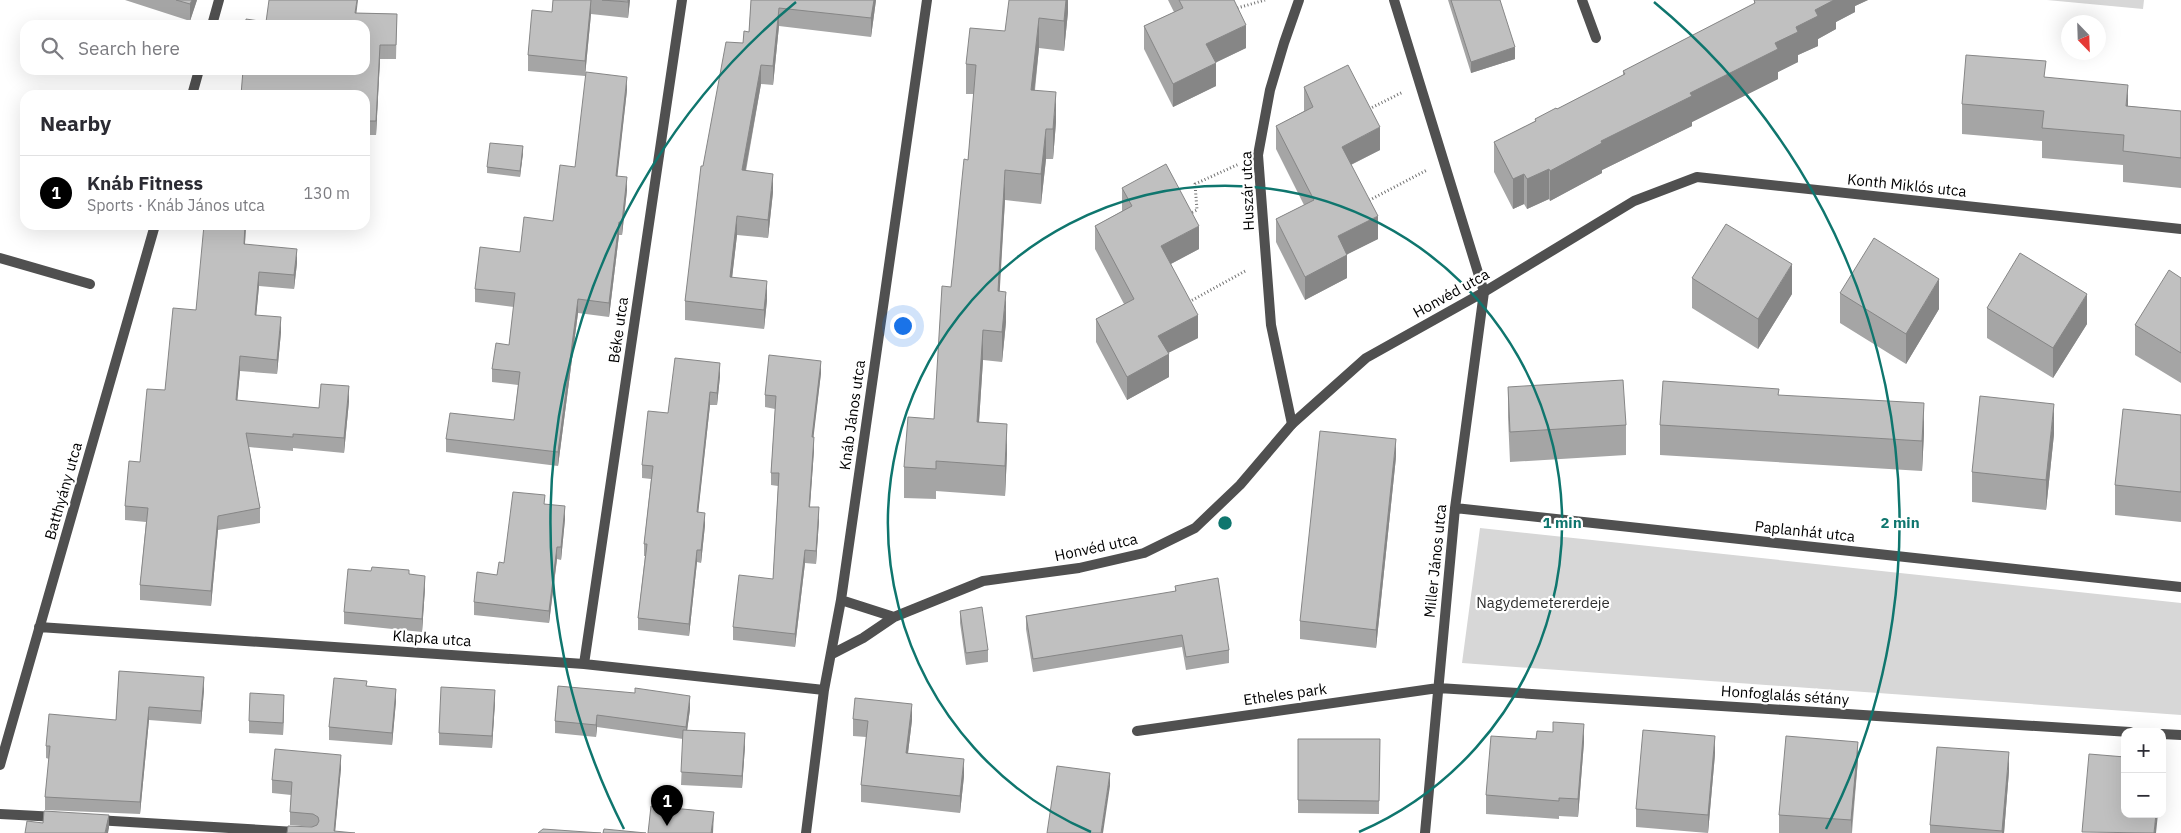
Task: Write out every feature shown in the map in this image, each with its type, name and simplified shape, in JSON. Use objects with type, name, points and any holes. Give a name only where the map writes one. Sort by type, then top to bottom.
[{"type":"street","points":[[213,20],[219,0]]},
{"type":"street","name":"Béke utca","points":[[584,664],[682,0]]},
{"type":"street","name":"Knáb János utca","points":[[806,833],[824,690],[841,600],[927,0]]},
{"type":"street","name":"Huszár utca","points":[[1292,424],[1271,325],[1258,155],[1270,90],[1299,0]]},
{"type":"street","points":[[1394,0],[1484,292]]},
{"type":"street","points":[[1582,0],[1596,38]]},
{"type":"street","points":[[193,90],[198,75]]},
{"type":"street","name":"Konth Miklós utca","points":[[1634,201],[1697,177],[2181,228]]},
{"type":"street","name":"Honvéd utca","points":[[832,654],[863,638],[894,617],[983,581],[1079,568],[1144,553],[1195,528],[1240,485],[1292,424],[1366,358],[1484,292],[1634,201]]},
{"type":"street","name":"Batthyány utca","points":[[0,765],[38,627],[136,297],[154,230]]},
{"type":"street","points":[[0,258],[90,284]]},
{"type":"street","name":"Miller János utca","points":[[1424,833],[1455,508],[1484,292]]},
{"type":"street","name":"Paplanhát utca","points":[[1455,508],[2181,587]]},
{"type":"street","points":[[841,600],[894,617]]},
{"type":"street","name":"Klapka utca","points":[[38,627],[584,664],[824,690]]},
{"type":"street","name":"Etheles park","points":[[1137,731],[1438,688]]},
{"type":"street","name":"Honfoglalás sétány","points":[[1438,688],[2121,731]]},
{"type":"street","points":[[2166,734],[2181,735]]},
{"type":"street","points":[[0,814],[68,818]]},
{"type":"street","points":[[88,819],[312,833]]},
{"type":"path","points":[[1228,11],[1265,0]]},
{"type":"path","points":[[1361,112],[1420,84]]},
{"type":"path","points":[[1182,218],[1197,210],[1195,184],[1258,155]]},
{"type":"path","points":[[1360,205],[1443,162]]},
{"type":"path","points":[[1181,306],[1265,260]]},
{"type":"green space","points":[[2047,0],[2144,0],[2143,9]]},
{"type":"green space","name":"Nagydemetererdeje","points":[[1480,528],[2181,603],[2181,715],[1462,663]]},
{"type":"building","points":[[176,0],[192,0],[190,4]]},
{"type":"building","points":[[269,0],[357,0],[355,13],[397,14],[396,45],[380,45],[376,121],[370,121],[370,90],[241,90],[243,75],[370,75],[370,20],[266,20]]},
{"type":"building","points":[[553,0],[591,0],[585,61],[528,55],[532,10],[552,12]]},
{"type":"building","points":[[602,0],[628,0],[628,2]]},
{"type":"building","points":[[751,0],[874,0],[871,18],[779,8],[773,66],[761,65],[742,170],[773,174],[768,220],[737,216],[730,277],[767,281],[764,310],[685,301],[701,166],[703,166],[726,42],[743,43],[744,31],[749,32]]},
{"type":"building","points":[[1009,0],[1066,0],[1064,21],[1039,18],[1031,90],[1056,92],[1053,129],[1046,129],[1041,174],[1005,170],[998,291],[1006,292],[1002,332],[983,330],[977,422],[1007,424],[1005,466],[936,461],[936,469],[904,467],[908,417],[934,419],[942,286],[951,287],[964,159],[968,160],[976,65],[966,64],[970,28],[1005,31]]},
{"type":"building","points":[[1179,0],[1234,0],[1246,25],[1206,44],[1216,63],[1173,84],[1144,26],[1183,8]]},
{"type":"building","points":[[1451,0],[1500,0],[1515,47],[1471,62]]},
{"type":"building","points":[[1754,0],[1834,0],[1815,10],[1818,16],[1796,27],[1798,32],[1775,43],[1778,49],[1690,93],[1692,96],[1601,141],[1602,143],[1550,171],[1549,169],[1527,179],[1524,174],[1513,179],[1494,142],[1536,121],[1535,119],[1556,108],[1625,74],[1623,71],[1755,3]]},
{"type":"building","points":[[1966,55],[2046,61],[2044,77],[2128,85],[2126,106],[2181,111],[2181,158],[2123,151],[2124,135],[2042,128],[2044,111],[1962,104]]},
{"type":"building","points":[[1348,65],[1380,127],[1342,147],[1378,216],[1338,236],[1347,255],[1305,277],[1276,219],[1314,200],[1276,126],[1313,107],[1304,87]]},
{"type":"building","points":[[586,72],[627,77],[616,176],[627,177],[622,222],[619,222],[609,303],[578,299],[558,452],[446,439],[450,413],[514,420],[520,372],[492,369],[496,343],[509,345],[515,293],[475,289],[480,247],[520,252],[524,217],[553,221],[560,165],[575,167]]},
{"type":"building","points":[[490,143],[523,146],[520,171],[487,167]]},
{"type":"building","points":[[1166,164],[1199,226],[1161,246],[1198,315],[1158,336],[1169,354],[1127,377],[1096,319],[1134,299],[1095,226],[1132,206],[1122,188]]},
{"type":"building","points":[[1726,224],[1792,264],[1758,319],[1692,278]]},
{"type":"building","points":[[204,230],[245,230],[244,244],[297,249],[294,275],[259,272],[255,315],[281,317],[277,360],[240,356],[236,400],[319,408],[321,384],[349,386],[344,438],[293,434],[293,437],[246,433],[260,508],[218,516],[211,591],[140,585],[148,508],[125,506],[129,461],[140,462],[147,389],[165,390],[173,308],[196,310]]},
{"type":"building","points":[[1874,238],[1939,279],[1906,334],[1840,293]]},
{"type":"building","points":[[2020,253],[2087,294],[2053,348],[1987,308]]},
{"type":"building","points":[[2169,270],[2181,278],[2181,353],[2135,325]]},
{"type":"building","points":[[769,355],[821,361],[812,437],[814,437],[809,507],[819,507],[816,551],[805,550],[795,634],[733,627],[739,575],[773,579],[779,473],[771,473],[776,396],[765,395]]},
{"type":"building","points":[[675,358],[720,363],[717,393],[710,392],[697,512],[705,513],[701,550],[697,550],[689,624],[638,618],[647,544],[644,544],[653,466],[642,465],[648,411],[668,413]]},
{"type":"building","points":[[1623,380],[1626,425],[1510,432],[1508,387]]},
{"type":"building","points":[[1663,381],[1779,389],[1778,395],[1924,403],[1922,441],[1660,425]]},
{"type":"building","points":[[1980,396],[2054,404],[2046,480],[1972,472]]},
{"type":"building","points":[[2123,409],[2181,415],[2181,492],[2115,485]]},
{"type":"building","points":[[1320,431],[1396,439],[1376,630],[1300,621]]},
{"type":"building","points":[[513,492],[545,495],[544,504],[565,506],[561,547],[557,547],[549,611],[474,602],[477,572],[497,575],[499,562],[504,563]]},
{"type":"building","points":[[372,567],[409,570],[409,574],[425,576],[422,619],[344,612],[348,569],[371,571]]},
{"type":"building","points":[[1218,578],[1229,650],[1186,657],[1182,635],[1033,659],[1026,616],[1176,591],[1175,586]]},
{"type":"building","points":[[982,607],[988,650],[966,653],[960,611]]},
{"type":"building","points":[[119,671],[204,677],[201,711],[149,707],[140,802],[45,797],[50,746],[46,746],[49,714],[116,720]]},
{"type":"building","points":[[334,678],[367,681],[366,686],[396,689],[392,733],[329,727]]},
{"type":"building","points":[[558,686],[635,693],[635,688],[690,696],[686,727],[597,715],[596,725],[555,721]]},
{"type":"building","points":[[441,687],[495,690],[492,736],[439,733]]},
{"type":"building","points":[[250,693],[284,695],[283,723],[249,721]]},
{"type":"building","points":[[855,698],[912,704],[906,753],[964,759],[960,796],[861,785],[868,721],[853,719]]},
{"type":"building","points":[[1553,722],[1584,724],[1578,799],[1559,798],[1559,801],[1486,795],[1491,736],[1536,739],[1537,731],[1553,732]]},
{"type":"building","points":[[683,730],[745,733],[742,776],[681,772]]},
{"type":"building","points":[[1643,730],[1715,736],[1708,815],[1636,809]]},
{"type":"building","points":[[1786,736],[1858,742],[1851,820],[1779,815]]},
{"type":"building","points":[[1298,739],[1380,739],[1379,801],[1298,800]]},
{"type":"building","points":[[1937,747],[2009,752],[2002,831],[1930,825]]},
{"type":"building","points":[[275,749],[341,755],[334,831],[355,833],[287,833],[288,826],[312,827],[317,825],[319,821],[318,817],[313,814],[290,812],[292,782],[272,780]]},
{"type":"building","points":[[2089,754],[2121,757],[2121,818],[2156,818],[2154,833],[2082,832]]},
{"type":"building","points":[[1057,766],[1110,773],[1101,833],[1047,833]]},
{"type":"building","points":[[651,806],[714,812],[711,833],[648,833]]},
{"type":"building","points":[[44,811],[109,815],[105,833],[25,833],[27,821],[43,823]]},
{"type":"building","points":[[543,829],[601,833],[538,833]]},
{"type":"building","points":[[604,829],[646,833],[603,833]]},
{"type":"place","name":"Knáb Fitness","points":[[667,826]]}]
